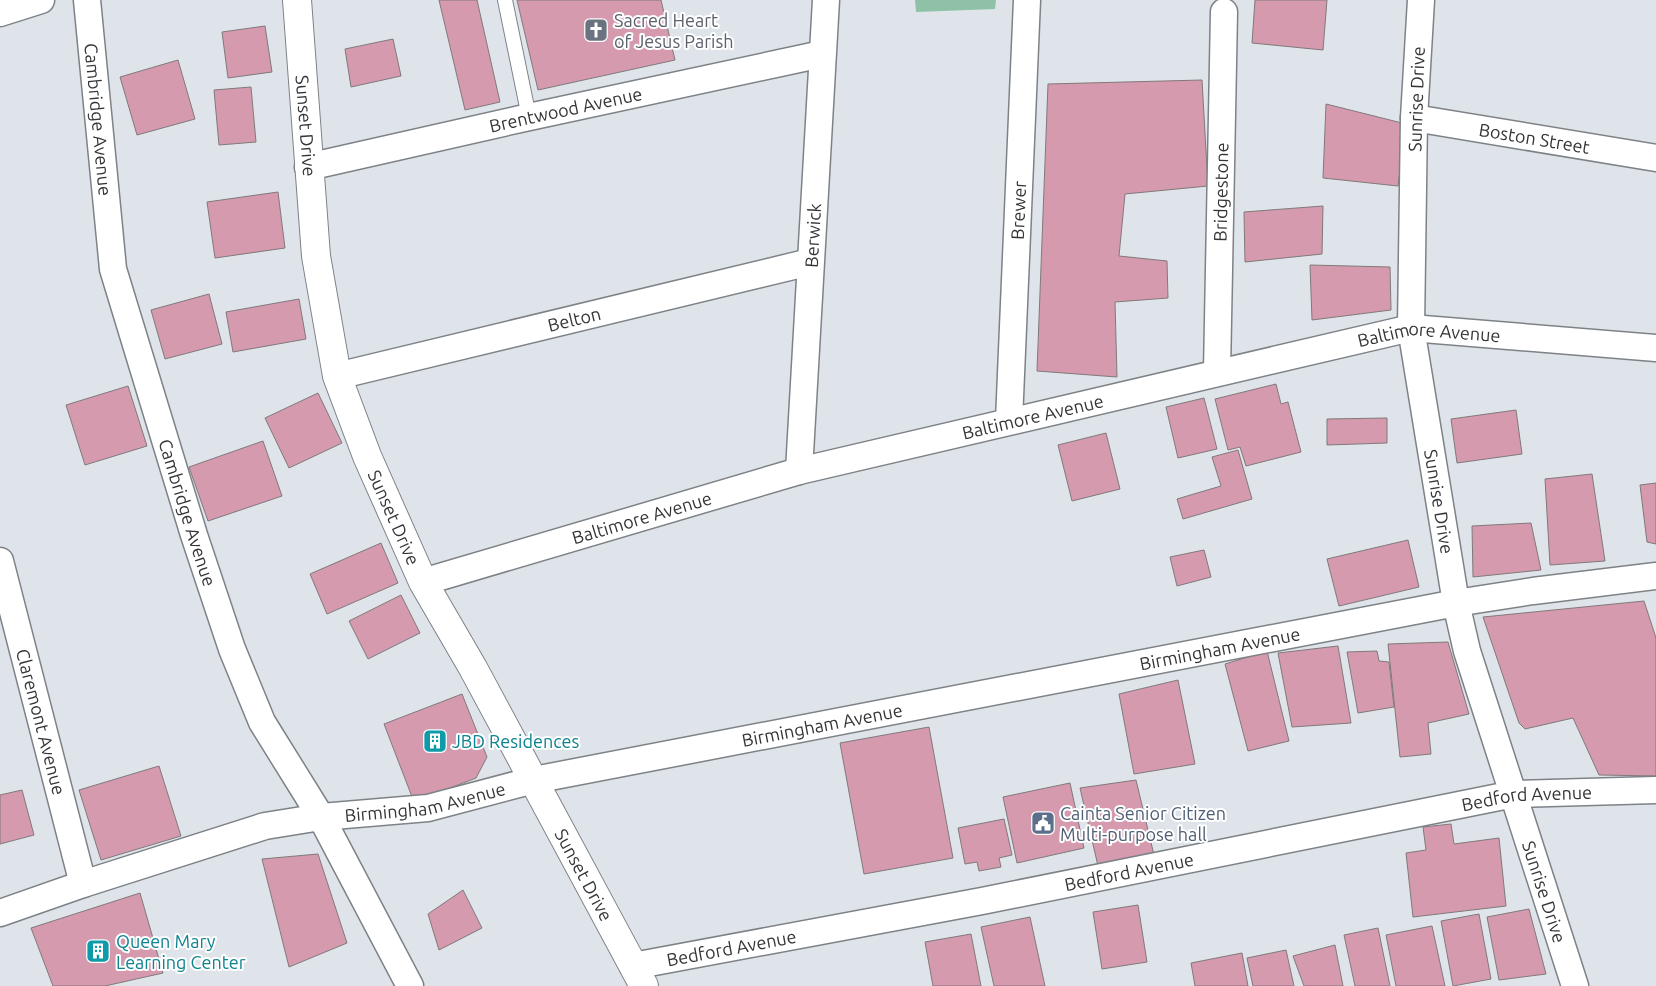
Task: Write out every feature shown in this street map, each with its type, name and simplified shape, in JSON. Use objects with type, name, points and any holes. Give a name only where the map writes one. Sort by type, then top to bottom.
[{"type":"street","points":[[0,13],[41,0]]},
{"type":"street","name":"Cambridge Avenue","points":[[87,0],[114,269],[194,535],[232,649],[262,722],[321,817],[410,986]]},
{"type":"street","name":"Sunset Drive","points":[[297,0],[316,256],[337,376],[367,456],[423,582],[534,780],[638,976]]},
{"type":"street","name":"Berwick","points":[[799,471],[826,0]]},
{"type":"street","name":"Brewer","points":[[1009,421],[1027,0]]},
{"type":"street","name":"Sunrise Drive","points":[[1421,0],[1414,118],[1411,328],[1456,603],[1467,651],[1575,986]]},
{"type":"street","name":"Bridgestone","points":[[1217,372],[1224,12]]},
{"type":"street","name":"Brentwood Avenue","points":[[308,167],[822,54]]},
{"type":"street","name":"Boston Street","points":[[1414,118],[1656,158]]},
{"type":"street","name":"Belton","points":[[337,376],[810,262]]},
{"type":"street","name":"Baltimore Avenue","points":[[423,582],[799,471],[1411,328],[1656,348]]},
{"type":"street","name":"Claremont Avenue","points":[[0,561],[83,884]]},
{"type":"street","name":"Birmingham Avenue","points":[[0,913],[83,884],[265,826],[321,817],[428,808],[534,780],[1456,603],[1533,591],[1656,576]]},
{"type":"street","name":"Bedford Avenue","points":[[638,976],[982,901],[1514,794],[1656,790]]},
{"type":"lane","points":[[505,0],[529,117]]},
{"type":"green space","points":[[915,0],[996,0],[995,9],[916,12]]},
{"type":"building","points":[[439,0],[477,0],[500,102],[465,110]]},
{"type":"building","name":"Sacred Heart of Jesus Parish","points":[[517,0],[661,0],[675,60],[538,90]]},
{"type":"building","points":[[1255,0],[1327,0],[1323,50],[1252,43]]},
{"type":"building","points":[[265,26],[272,72],[228,78],[222,32]]},
{"type":"building","points":[[393,39],[401,76],[351,87],[345,49]]},
{"type":"building","points":[[178,60],[195,119],[137,135],[120,77]]},
{"type":"building","points":[[1202,80],[1208,186],[1125,194],[1119,256],[1167,261],[1168,298],[1115,302],[1117,377],[1037,371],[1048,84]]},
{"type":"building","points":[[251,87],[256,142],[219,145],[214,90]]},
{"type":"building","points":[[1326,104],[1406,124],[1398,186],[1323,178]]},
{"type":"building","points":[[278,192],[285,248],[215,258],[207,202]]},
{"type":"building","points":[[1323,206],[1322,254],[1245,262],[1244,212]]},
{"type":"building","points":[[1310,265],[1390,267],[1391,310],[1312,320]]},
{"type":"building","points":[[209,294],[222,344],[165,359],[151,310]]},
{"type":"building","points":[[299,299],[306,339],[233,352],[226,312]]},
{"type":"building","points":[[1276,384],[1281,404],[1288,402],[1301,452],[1246,466],[1240,447],[1228,450],[1215,399]]},
{"type":"building","points":[[128,386],[147,446],[85,465],[66,405]]},
{"type":"building","points":[[318,393],[342,443],[289,468],[265,418]]},
{"type":"building","points":[[1204,398],[1217,449],[1178,458],[1166,407]]},
{"type":"building","points":[[1516,410],[1522,454],[1457,463],[1451,419]]},
{"type":"building","points":[[1387,418],[1387,443],[1327,445],[1327,419]]},
{"type":"building","points":[[1106,433],[1120,489],[1072,501],[1058,445]]},
{"type":"building","points":[[263,441],[282,496],[208,521],[189,467]]},
{"type":"building","points":[[1238,450],[1252,499],[1183,519],[1177,499],[1221,486],[1212,457]]},
{"type":"building","points":[[1592,474],[1605,561],[1550,565],[1545,479]]},
{"type":"building","points":[[1656,483],[1656,544],[1647,542],[1640,485]]},
{"type":"building","points":[[1531,523],[1541,570],[1473,577],[1472,526]]},
{"type":"building","points":[[1408,540],[1419,587],[1339,606],[1327,559]]},
{"type":"building","points":[[381,543],[398,583],[327,614],[310,574]]},
{"type":"building","points":[[1204,550],[1211,577],[1177,586],[1170,557]]},
{"type":"building","points":[[401,595],[420,633],[368,659],[349,621]]},
{"type":"building","points":[[1644,601],[1656,638],[1656,776],[1599,775],[1573,718],[1525,729],[1519,723],[1483,617]]},
{"type":"building","points":[[1448,642],[1469,714],[1428,723],[1431,754],[1400,757],[1388,644]]},
{"type":"building","points":[[1338,646],[1351,723],[1292,727],[1278,653]]},
{"type":"building","points":[[1267,651],[1289,741],[1248,751],[1225,664]]},
{"type":"building","points":[[1377,651],[1379,661],[1389,662],[1394,707],[1358,713],[1347,652]]},
{"type":"building","points":[[1178,680],[1195,764],[1134,774],[1119,694]]},
{"type":"building","name":"JBD Residences","points":[[462,694],[487,757],[476,778],[414,802],[384,724]]},
{"type":"building","points":[[929,727],[953,858],[864,874],[840,743]]},
{"type":"building","points":[[159,766],[181,836],[101,860],[79,790]]},
{"type":"building","points":[[1136,780],[1154,855],[1098,866],[1080,788]]},
{"type":"building","name":"Cainta Senior Citizen Multi-purpose hall","points":[[1070,783],[1084,848],[1017,863],[1003,797]]},
{"type":"building","points":[[22,790],[34,835],[0,844],[0,795]]},
{"type":"building","points":[[1004,819],[1012,855],[999,858],[1001,867],[979,871],[977,862],[965,864],[958,828]]},
{"type":"building","points":[[1451,824],[1454,844],[1499,838],[1506,906],[1413,917],[1406,853],[1426,850],[1423,827]]},
{"type":"building","points":[[318,854],[347,943],[289,967],[262,859]]},
{"type":"building","points":[[463,890],[482,928],[439,950],[428,914]]},
{"type":"building","name":"Queen Mary Learning Center","points":[[140,893],[163,973],[105,986],[53,986],[31,928]]},
{"type":"building","points":[[1138,905],[1147,962],[1102,969],[1093,912]]},
{"type":"building","points":[[1529,909],[1546,974],[1499,980],[1487,917]]},
{"type":"building","points":[[1479,914],[1491,979],[1453,986],[1441,921]]},
{"type":"building","points":[[1030,917],[1045,986],[994,986],[981,927]]},
{"type":"building","points":[[1432,926],[1445,986],[1396,986],[1386,935]]},
{"type":"building","points":[[1378,928],[1390,986],[1355,986],[1344,935]]},
{"type":"building","points":[[971,934],[981,986],[933,986],[925,942]]},
{"type":"building","points":[[1335,945],[1343,986],[1304,986],[1293,956]]},
{"type":"building","points":[[1286,950],[1294,986],[1253,986],[1247,958]]},
{"type":"building","points":[[1242,953],[1248,986],[1195,986],[1191,963]]},
{"type":"place","name":"Sacred Heart of Jesus Parish","points":[[596,30]]},
{"type":"place","name":"JBD Residences","points":[[435,741]]},
{"type":"place","name":"Cainta Senior Citizen Multi-purpose hall","points":[[1043,823]]},
{"type":"place","name":"Queen Mary Learning Center","points":[[98,951]]}]
